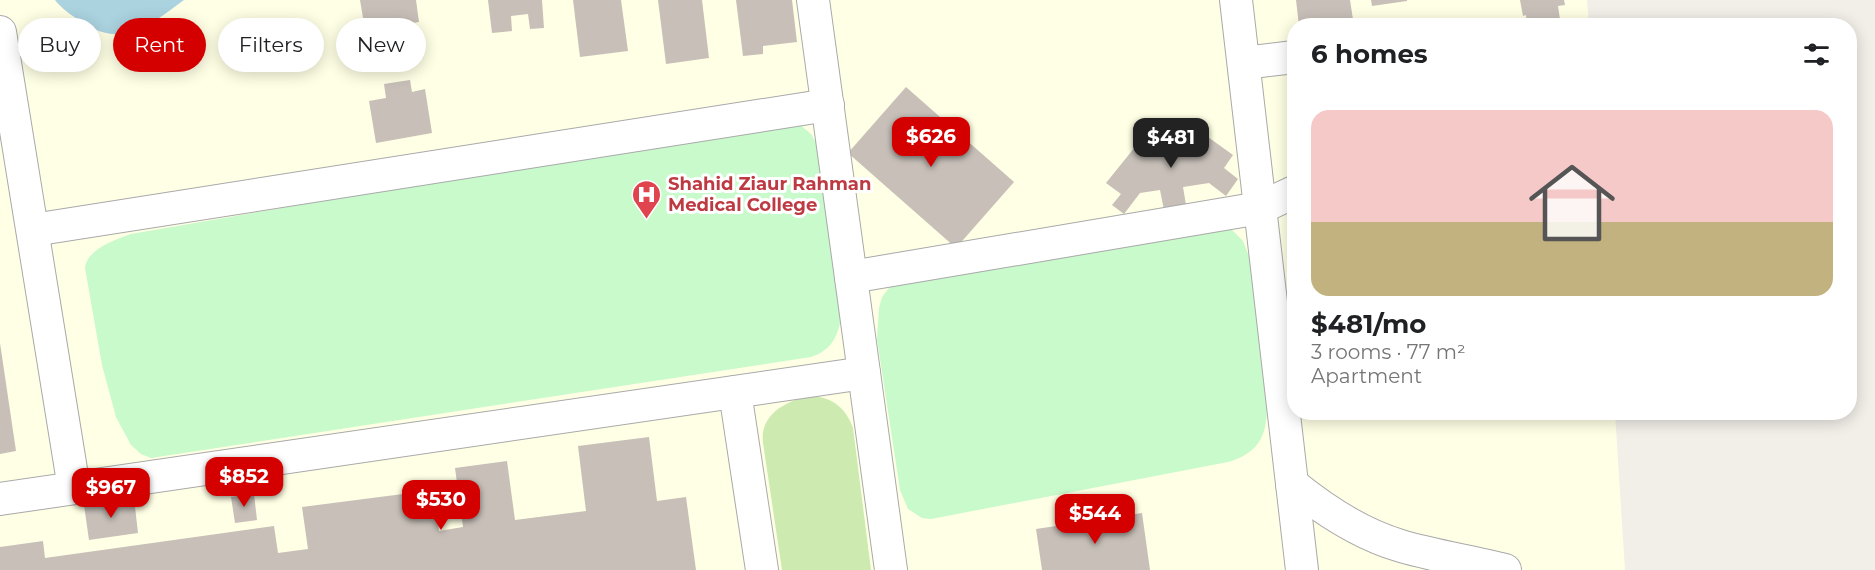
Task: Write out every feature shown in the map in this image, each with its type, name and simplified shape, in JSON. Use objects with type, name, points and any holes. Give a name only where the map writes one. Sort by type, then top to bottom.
[{"type":"lane","points":[[813,0],[891,570]]},
{"type":"lane","points":[[1236,0],[1302,570]]},
{"type":"lane","points":[[0,32],[74,488]]},
{"type":"lane","points":[[1244,63],[1287,58]]},
{"type":"lane","points":[[33,230],[828,105]]},
{"type":"lane","points":[[851,277],[1260,208],[1287,195]]},
{"type":"lane","points":[[0,499],[864,373]]},
{"type":"lane","points":[[735,392],[762,570]]},
{"type":"lane","points":[[1292,484],[1329,512],[1379,538],[1422,552],[1505,570]]},
{"type":"shaded area","name":"Shahid Ziaur Rahman Medical College","points":[[0,0],[1587,0],[1588,18],[1287,18],[1287,420],[1615,420],[1625,570],[0,570]]},
{"type":"green space","points":[[798,123],[811,134],[819,148],[842,312],[834,340],[819,354],[151,458],[141,454],[131,445],[116,417],[102,365],[85,268],[87,261],[96,250],[117,239],[131,234],[767,124]]},
{"type":"green space","points":[[1223,226],[1231,229],[1243,241],[1252,264],[1267,406],[1263,435],[1254,448],[1247,454],[1228,462],[931,519],[922,518],[908,509],[900,490],[877,339],[882,297],[892,284]]},
{"type":"green space","points":[[813,396],[827,399],[843,410],[853,428],[871,570],[782,570],[763,433],[770,416],[777,410],[794,401]]},
{"type":"water","points":[[55,0],[184,0],[159,18],[113,18],[113,34],[101,31],[101,18],[76,18]]},
{"type":"building","points":[[360,0],[416,0],[418,18],[363,18]]},
{"type":"building","points":[[488,0],[542,0],[544,28],[530,29],[528,14],[511,16],[512,31],[492,33]]},
{"type":"building","points":[[573,0],[621,0],[628,51],[580,57]]},
{"type":"building","points":[[658,0],[702,0],[709,58],[666,64]]},
{"type":"building","points":[[736,0],[792,0],[797,42],[763,46],[763,54],[743,56]]},
{"type":"building","points":[[1296,0],[1350,0],[1353,18],[1298,18]]},
{"type":"building","points":[[1371,0],[1407,0],[1407,1],[1372,6]]},
{"type":"building","points":[[1520,0],[1564,0],[1565,5],[1558,6],[1560,18],[1526,18],[1526,15],[1523,16]]},
{"type":"building","points":[[410,80],[412,92],[425,89],[432,133],[376,143],[369,101],[386,98],[384,84]]},
{"type":"building","points":[[906,87],[1014,182],[956,248],[848,153]]},
{"type":"building","points":[[1170,123],[1176,153],[1194,127],[1233,155],[1224,168],[1238,179],[1226,196],[1209,183],[1183,187],[1186,205],[1164,210],[1160,190],[1140,193],[1124,214],[1112,205],[1121,194],[1106,183],[1139,142],[1152,152],[1148,128]]},
{"type":"building","points":[[0,343],[16,451],[0,454]]},
{"type":"building","points":[[649,437],[657,501],[686,497],[696,570],[0,570],[0,547],[43,541],[45,558],[274,526],[278,553],[308,549],[302,507],[434,490],[439,531],[463,527],[455,468],[507,461],[515,520],[586,511],[578,446]]},
{"type":"building","points":[[254,494],[257,520],[235,523],[231,497]]},
{"type":"building","points":[[134,498],[138,533],[89,540],[84,505]]},
{"type":"building","points":[[1142,513],[1150,570],[1042,570],[1036,529]]},
{"type":"place","name":"Shahid Ziaur Rahman Medical College","points":[[647,220]]}]
